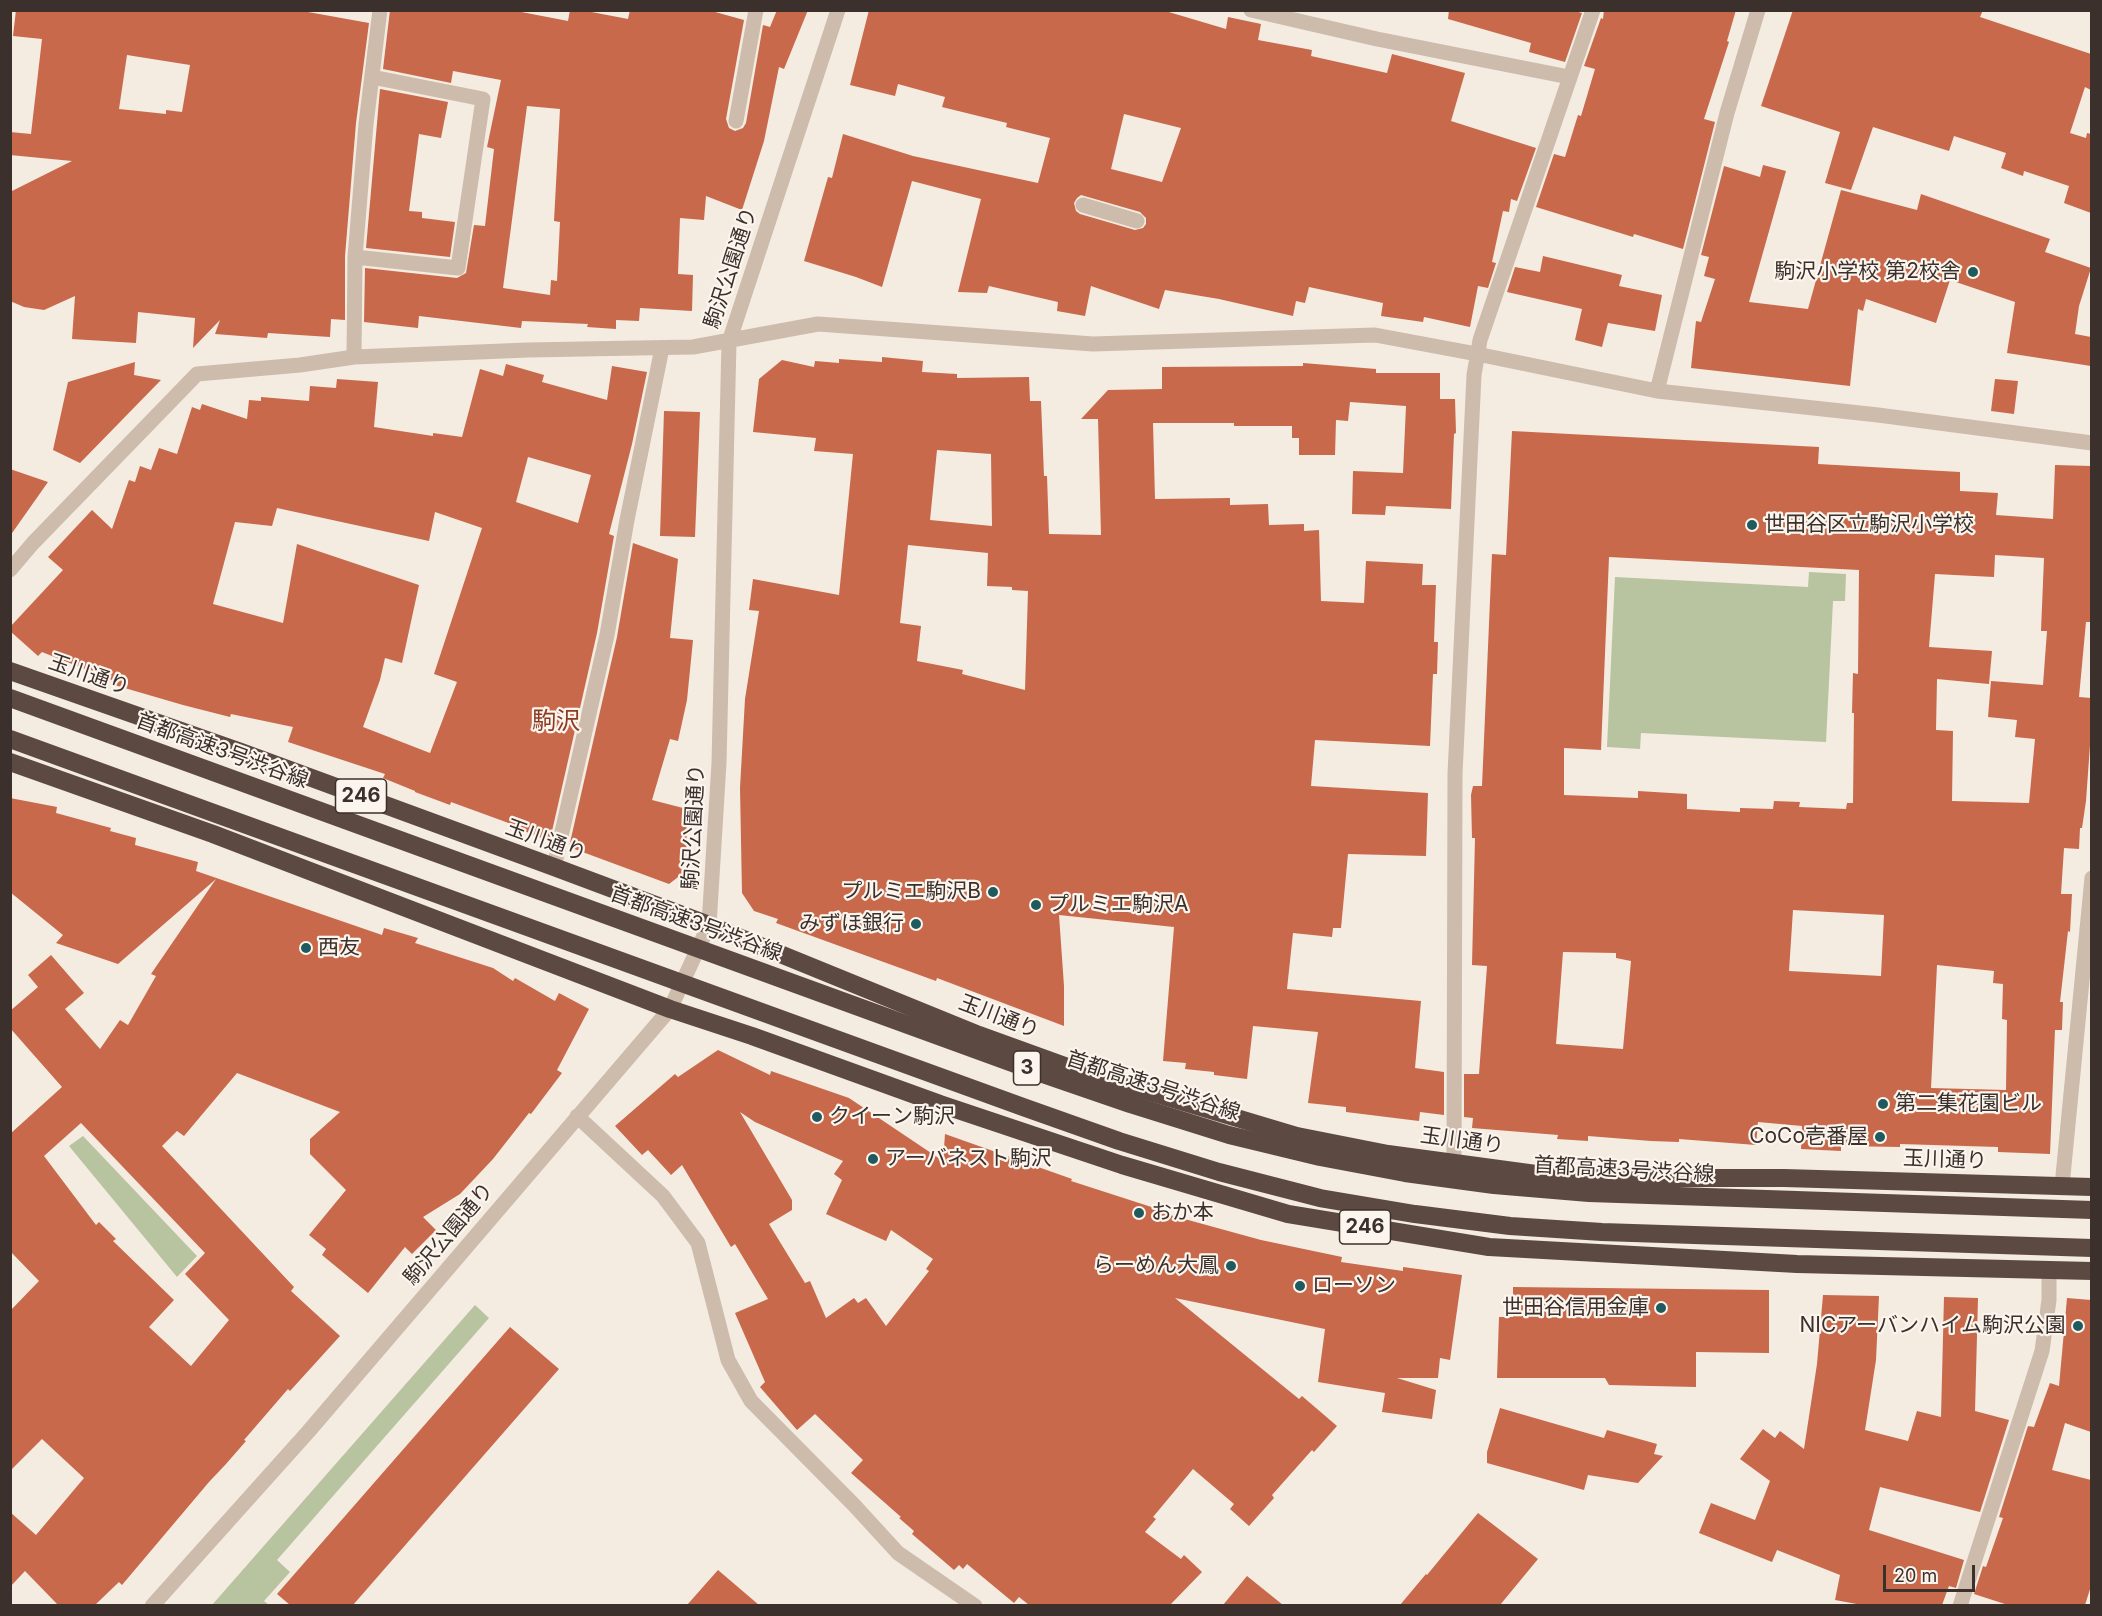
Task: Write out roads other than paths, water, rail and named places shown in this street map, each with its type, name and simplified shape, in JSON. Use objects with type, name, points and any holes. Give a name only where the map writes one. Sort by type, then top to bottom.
[{"type":"highway","name":"玉川通り","points":[[10,671],[241,752],[554,867],[709,926],[979,1035],[1073,1069],[1297,1136],[1388,1154],[1536,1174],[1624,1178],[1784,1178],[2091,1187]]},
{"type":"highway","name":"首都高速3号渋谷線","points":[[10,698],[1040,1073],[1240,1138],[1320,1157],[1405,1173],[1494,1185],[1589,1193],[2091,1210]]},
{"type":"highway","name":"3","points":[[10,739],[1119,1141],[1219,1172],[1320,1198],[1415,1214],[1510,1226],[1602,1232],[2091,1248]]},
{"type":"highway","name":"246","points":[[10,762],[213,834],[670,1009],[1122,1165],[1288,1214],[1489,1246],[1797,1264],[2091,1271]]},
{"type":"street","points":[[354,357],[355,257],[366,124],[380,10]]},
{"type":"street","points":[[736,121],[756,10]]},
{"type":"street","name":"駒沢公園通り","points":[[152,1605],[308,1432],[670,1009],[709,926],[719,763],[729,342],[838,10]]},
{"type":"street","points":[[1251,10],[1377,39],[1569,77]]},
{"type":"street","points":[[1454,1163],[1455,774],[1474,375],[1477,354],[1593,10]]},
{"type":"street","points":[[1657,391],[1727,113],[1758,10]]},
{"type":"street","points":[[355,257],[458,268],[483,99],[372,77]]},
{"type":"street","points":[[1083,205],[1137,221]]},
{"type":"street","points":[[10,570],[33,543],[197,374],[300,365],[354,357],[528,350],[693,347],[818,324],[1093,344],[1375,335],[1657,391],[1878,415],[2091,442]]},
{"type":"street","points":[[554,867],[607,635],[627,520],[662,348]]},
{"type":"street","points":[[2062,1186],[2091,878]]},
{"type":"street","points":[[577,1116],[663,1196],[698,1243],[728,1360],[751,1401],[898,1553],[975,1605]]},
{"type":"street","points":[[1960,1605],[2042,1351],[2049,1300],[2049,1270]]},
{"type":"place","name":"駒沢小学校 第2校舎","points":[[1973,272]]},
{"type":"place","name":"世田谷区立駒沢小学校","points":[[1752,525]]},
{"type":"place","name":"プルミエ駒沢B","points":[[993,892]]},
{"type":"place","name":"プルミエ駒沢A","points":[[1036,905]]},
{"type":"place","name":"みずほ銀行","points":[[916,924]]},
{"type":"place","name":"西友","points":[[306,948]]},
{"type":"place","name":"第二集花園ビル","points":[[1883,1104]]},
{"type":"place","name":"クイーン駒沢","points":[[817,1117]]},
{"type":"place","name":"CoCo壱番屋","points":[[1880,1137]]},
{"type":"place","name":"アーバネスト駒沢","points":[[873,1159]]},
{"type":"place","name":"おか本","points":[[1139,1213]]},
{"type":"place","name":"らーめん大鳳","points":[[1231,1266]]},
{"type":"place","name":"ローソン","points":[[1300,1286]]},
{"type":"place","name":"世田谷信用金庫","points":[[1661,1308]]},
{"type":"place","name":"NICアーバンハイム駒沢公園","points":[[2078,1326]]},
{"type":"district","name":"駒沢","points":[[556,722]]}]
